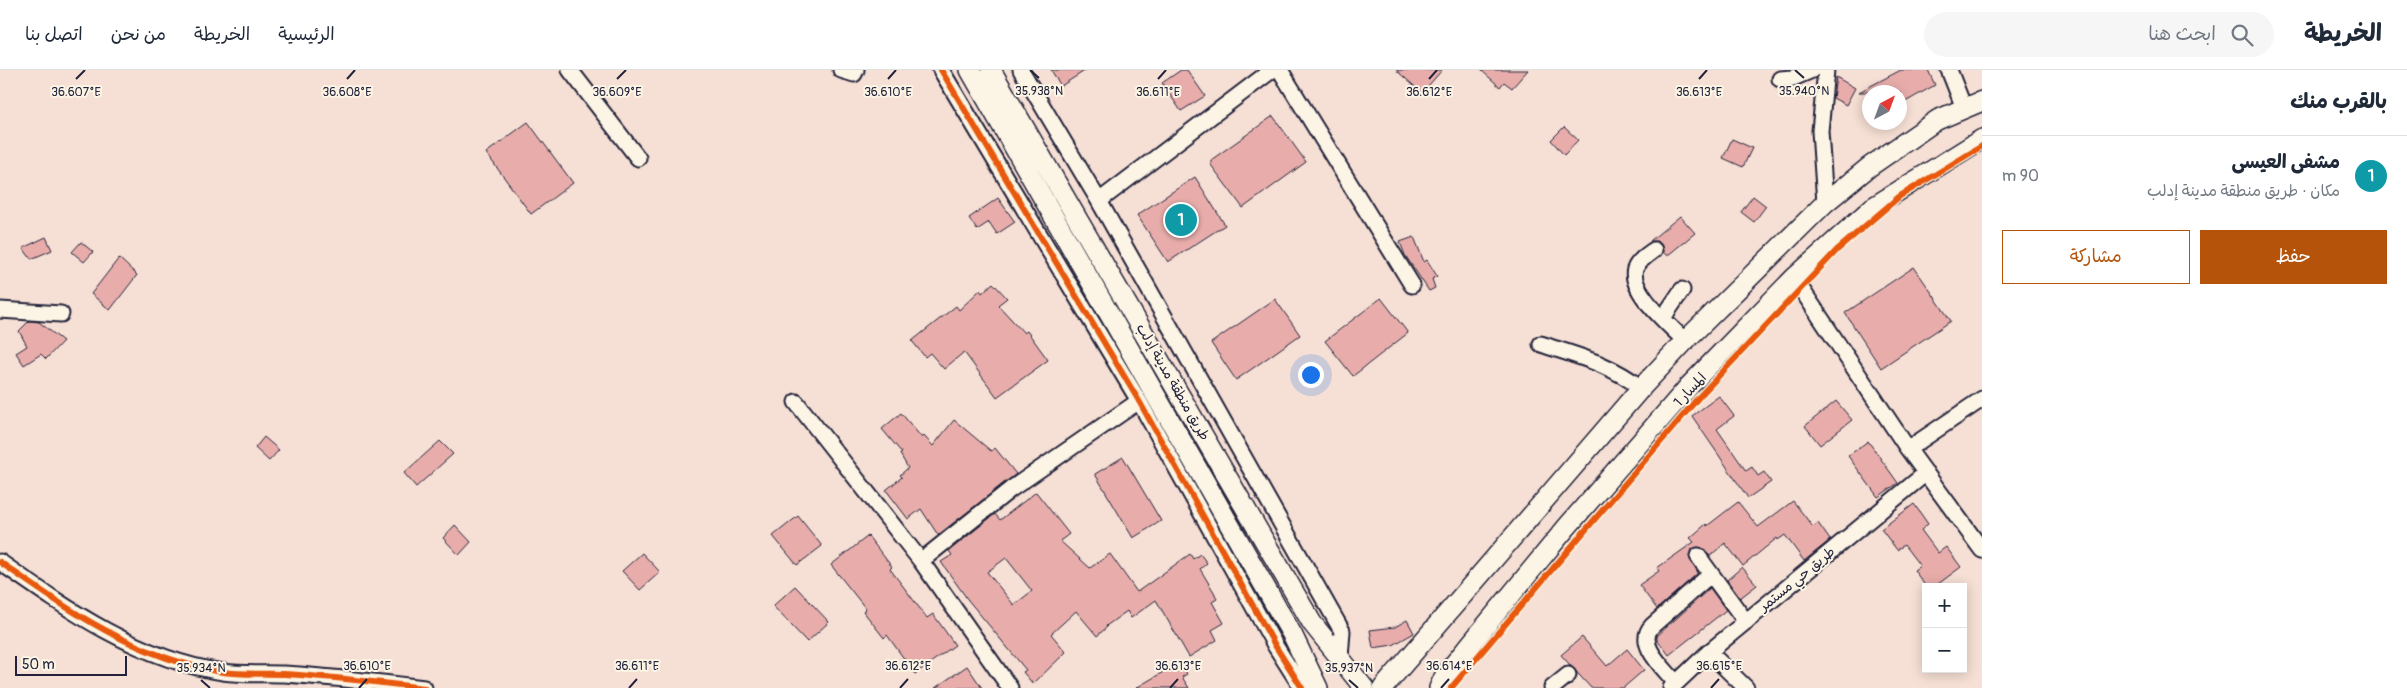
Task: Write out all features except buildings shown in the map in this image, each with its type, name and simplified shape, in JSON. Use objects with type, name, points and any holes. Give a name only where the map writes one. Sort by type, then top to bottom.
[{"type":"main road","name":"طريق منطقة مدينة إدلب","points":[[970,70],[1293,636],[1318,688]]},
{"type":"main road","name":"طريق منطقة مدينة إدلب","points":[[991,70],[1312,623],[1364,688]]},
{"type":"main road","points":[[1383,688],[1641,388],[1685,341],[1825,203],[1869,167],[1936,120],[1982,101]]},
{"type":"main road","points":[[1439,688],[1445,675],[1560,535],[1683,392],[1794,278],[1873,207],[1982,139]]},
{"type":"main road","points":[[1358,688],[1369,688]]},
{"type":"street","points":[[570,70],[638,158]]},
{"type":"street","points":[[840,70],[854,74],[856,70]]},
{"type":"street","points":[[941,70],[1139,401],[1276,647],[1302,688]]},
{"type":"street","points":[[1021,70],[1099,201],[1342,631],[1340,658]]},
{"type":"street","points":[[1099,201],[1272,70]]},
{"type":"street","points":[[1280,70],[1412,284]]},
{"type":"street","points":[[1780,79],[1793,78],[1812,70]]},
{"type":"street","points":[[1949,70],[1964,108]]},
{"type":"street","points":[[1825,203],[1820,131],[1828,72]]},
{"type":"street","points":[[1654,250],[1635,268],[1634,277],[1637,289],[1685,341]]},
{"type":"street","points":[[1794,278],[1908,449],[1982,550]]},
{"type":"street","points":[[1663,318],[1682,290]]},
{"type":"street","points":[[0,310],[61,314]]},
{"type":"street","points":[[1541,344],[1602,364],[1626,375],[1641,388]]},
{"type":"street","points":[[1908,449],[1982,399]]},
{"type":"street","points":[[921,561],[1011,489],[1139,401]]},
{"type":"street","points":[[796,402],[921,561],[1010,688]]},
{"type":"street","name":"طريق حي مستمر","points":[[1674,685],[1709,652],[1926,474]]},
{"type":"street","points":[[1698,556],[1746,622]]},
{"type":"street","points":[[0,562],[96,624],[131,644],[166,658],[222,672],[282,674],[424,688]]},
{"type":"street","points":[[1674,685],[1647,646],[1646,633],[1711,574]]},
{"type":"street","points":[[1709,652],[1746,688]]},
{"type":"street","points":[[1552,688],[1568,675]]},
{"type":"cycle path","points":[[941,70],[1139,401],[1276,647],[1302,688]]},
{"type":"cycle path","name":"المسار 1","points":[[1451,688],[1698,398],[1837,250],[1900,196],[1982,146]]},
{"type":"cycle path","points":[[0,562],[51,597],[105,630],[133,644],[192,666],[231,673],[301,675],[424,688]]},
{"type":"place","name":"مشفى العيسى","points":[[1181,220]]}]
